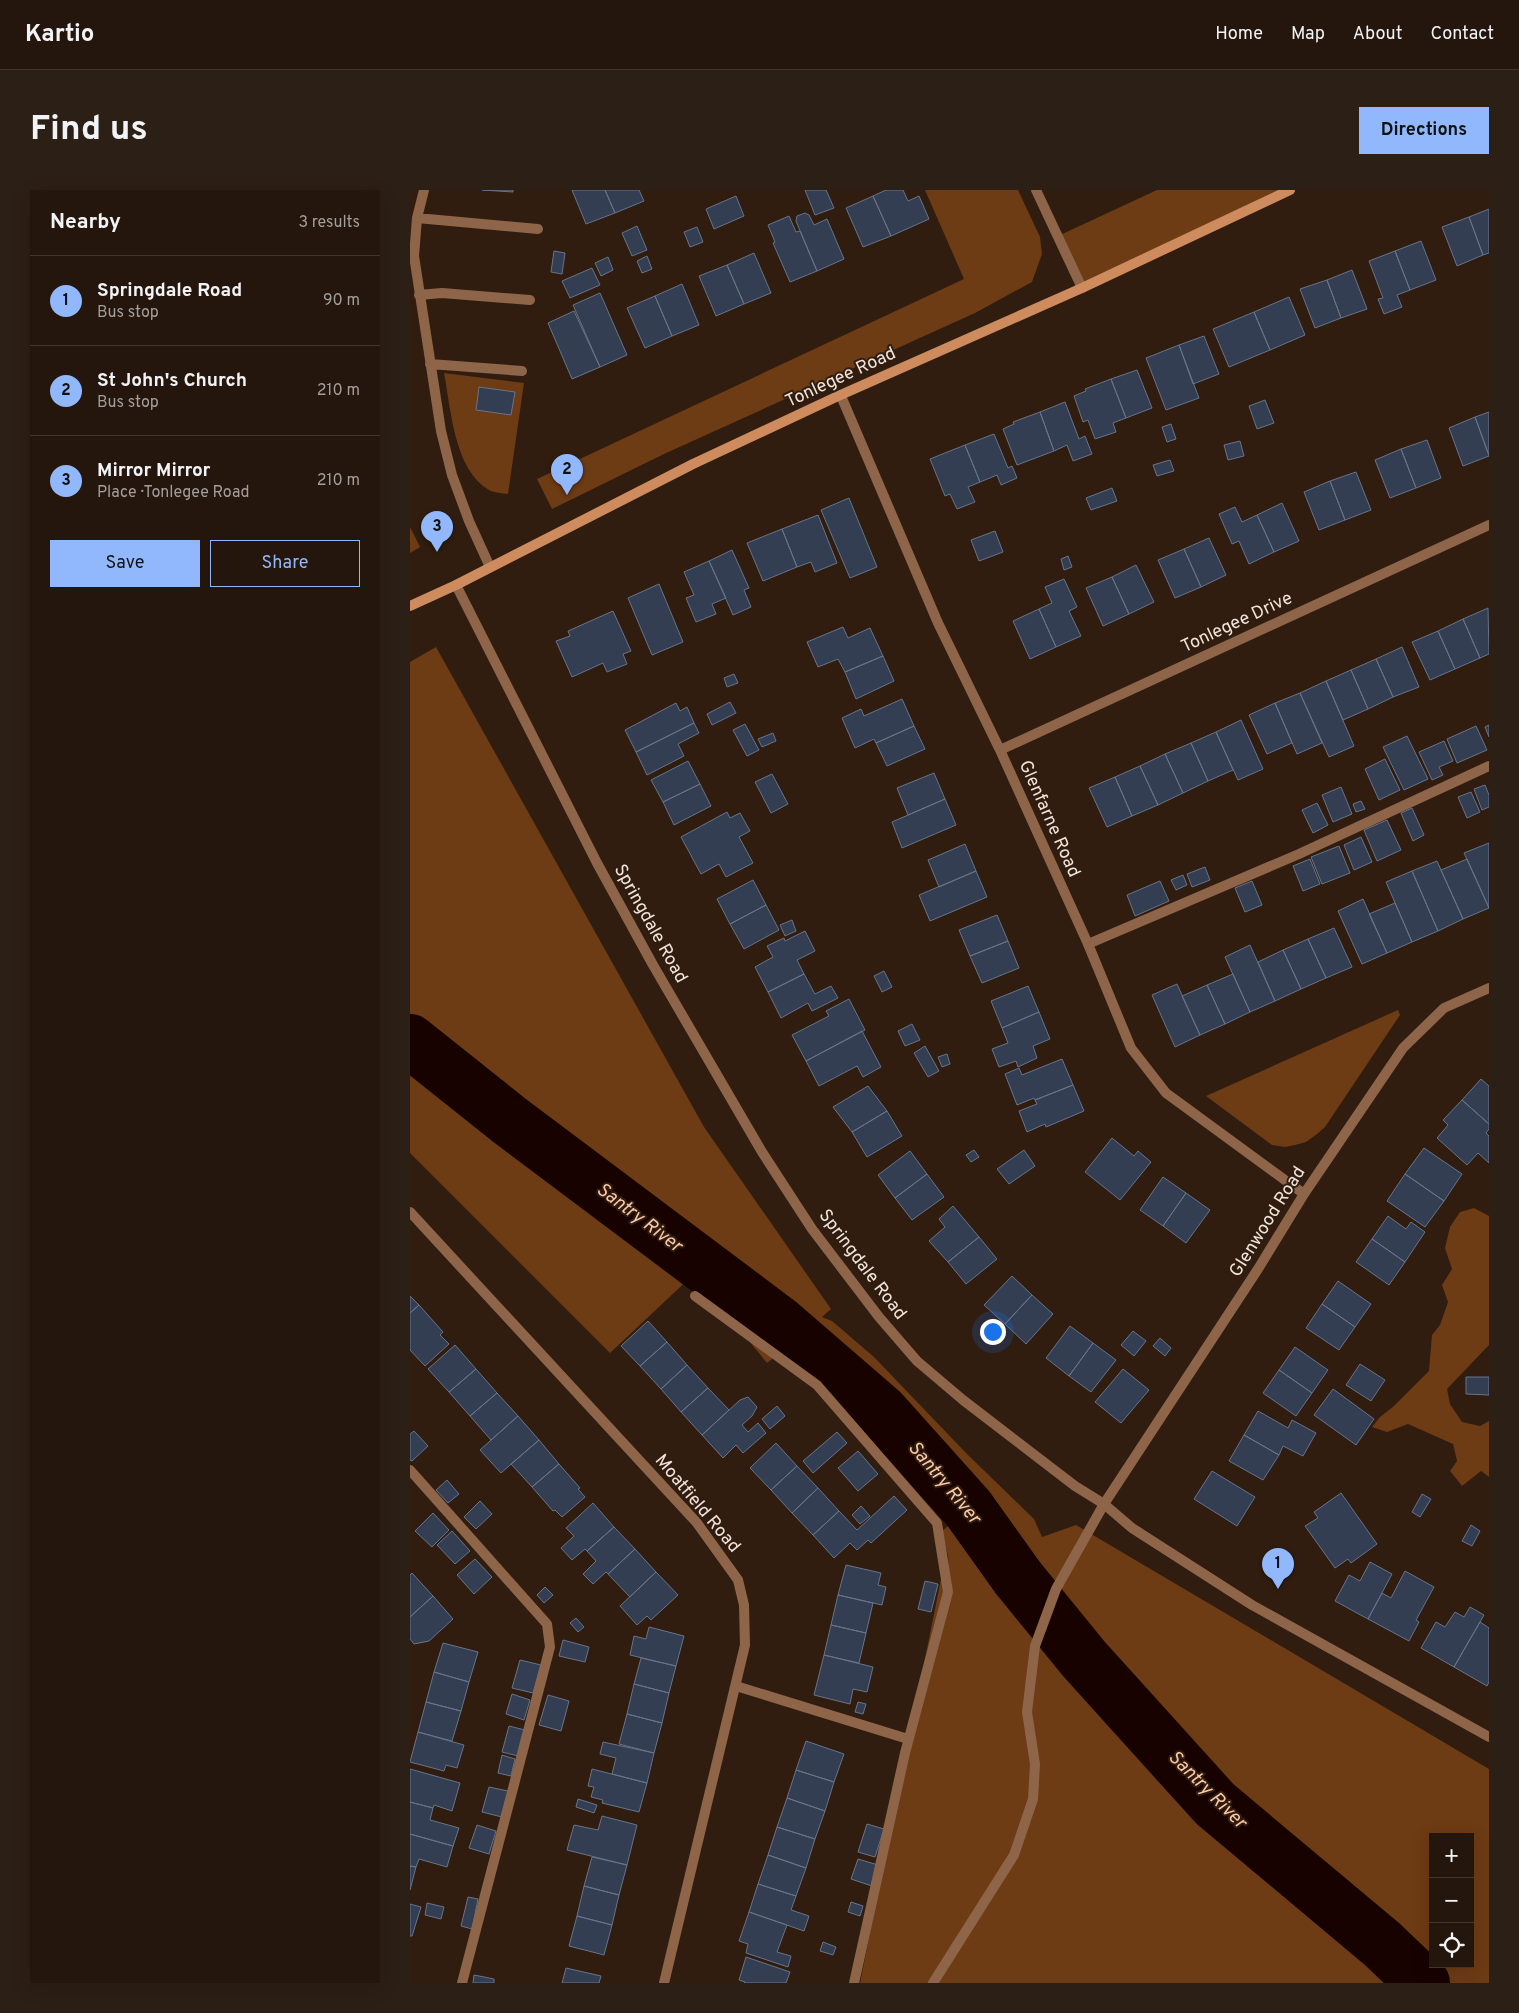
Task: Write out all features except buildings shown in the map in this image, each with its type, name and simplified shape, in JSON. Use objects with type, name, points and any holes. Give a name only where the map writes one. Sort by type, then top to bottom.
[{"type":"main road","name":"Tonlegee Road","points":[[410,606],[456,585],[679,471],[1082,288],[1290,190]]},
{"type":"street","points":[[424,190],[417,218],[414,256],[441,431],[452,475],[469,522],[490,567]]},
{"type":"street","points":[[1036,190],[1082,288]]},
{"type":"street","points":[[417,218],[538,229]]},
{"type":"street","points":[[419,295],[442,292],[530,300]]},
{"type":"street","points":[[430,364],[522,371]]},
{"type":"street","name":"Glenfarne Road","points":[[841,396],[938,623],[1000,750],[1088,944],[1131,1048],[1166,1093],[1304,1194]]},
{"type":"street","name":"Tonlegee Drive","points":[[1000,750],[1489,525]]},
{"type":"street","name":"Springdale Road","points":[[456,585],[597,862],[762,1152],[812,1229],[879,1317],[917,1361],[963,1400],[1074,1486],[1104,1504],[1132,1528],[1252,1605],[1489,1737]]},
{"type":"street","points":[[1088,944],[1299,854],[1489,766]]},
{"type":"street","name":"Glenwood Road","points":[[933,1983],[1014,1855],[1032,1799],[1035,1764],[1027,1712],[1035,1646],[1056,1589],[1104,1504],[1258,1270],[1304,1194],[1403,1048],[1444,1008],[1489,988]]},
{"type":"street","name":"Moatfield Road","points":[[410,1212],[697,1523],[738,1580],[744,1605],[745,1645],[664,1983]]},
{"type":"street","points":[[695,1296],[817,1385],[937,1523],[948,1592],[908,1739],[854,1983]]},
{"type":"street","points":[[410,1470],[547,1624],[550,1647],[462,1983]]},
{"type":"street","points":[[736,1686],[908,1739]]},
{"type":"shaded area","points":[[925,190],[1018,190],[1040,237],[1042,254],[1032,282],[975,313],[664,454],[552,509],[537,479],[964,279]]},
{"type":"shaded area","points":[[1157,190],[1289,190],[1082,287],[1058,236]]},
{"type":"shaded area","points":[[444,373],[524,383],[508,494],[489,490],[477,481],[468,468],[456,438]]},
{"type":"shaded area","points":[[410,527],[420,547],[410,553]]},
{"type":"shaded area","points":[[436,647],[704,1127],[831,1309],[822,1317],[832,1321],[874,1357],[967,1454],[1034,1519],[1042,1537],[1076,1525],[1489,1769],[1489,1983],[860,1983],[942,1574],[949,1571],[948,1556],[942,1531],[953,1522],[842,1400],[787,1347],[767,1363],[694,1274],[610,1353],[410,1153],[410,662]]},
{"type":"shaded area","points":[[1398,1010],[1400,1015],[1325,1127],[1306,1142],[1285,1147],[1272,1145],[1206,1096]]},
{"type":"shaded area","points":[[1474,1208],[1489,1216],[1489,1345],[1447,1389],[1450,1404],[1462,1422],[1480,1426],[1489,1421],[1489,1477],[1481,1471],[1462,1486],[1450,1471],[1457,1461],[1453,1444],[1408,1424],[1387,1432],[1372,1427],[1380,1417],[1394,1406],[1429,1371],[1432,1335],[1440,1325],[1448,1302],[1442,1285],[1452,1269],[1445,1248],[1450,1227],[1460,1212]]},
{"type":"waterway","name":"Santry River","points":[[410,1041],[509,1120],[778,1322],[882,1412],[968,1508],[1018,1578],[1084,1659],[1215,1804],[1382,1944],[1423,1983]]},
{"type":"place","name":"St John's Church","points":[[567,495]]},
{"type":"place","name":"Mirror Mirror","points":[[437,552]]},
{"type":"place","name":"Springdale Road","points":[[1278,1589]]}]
